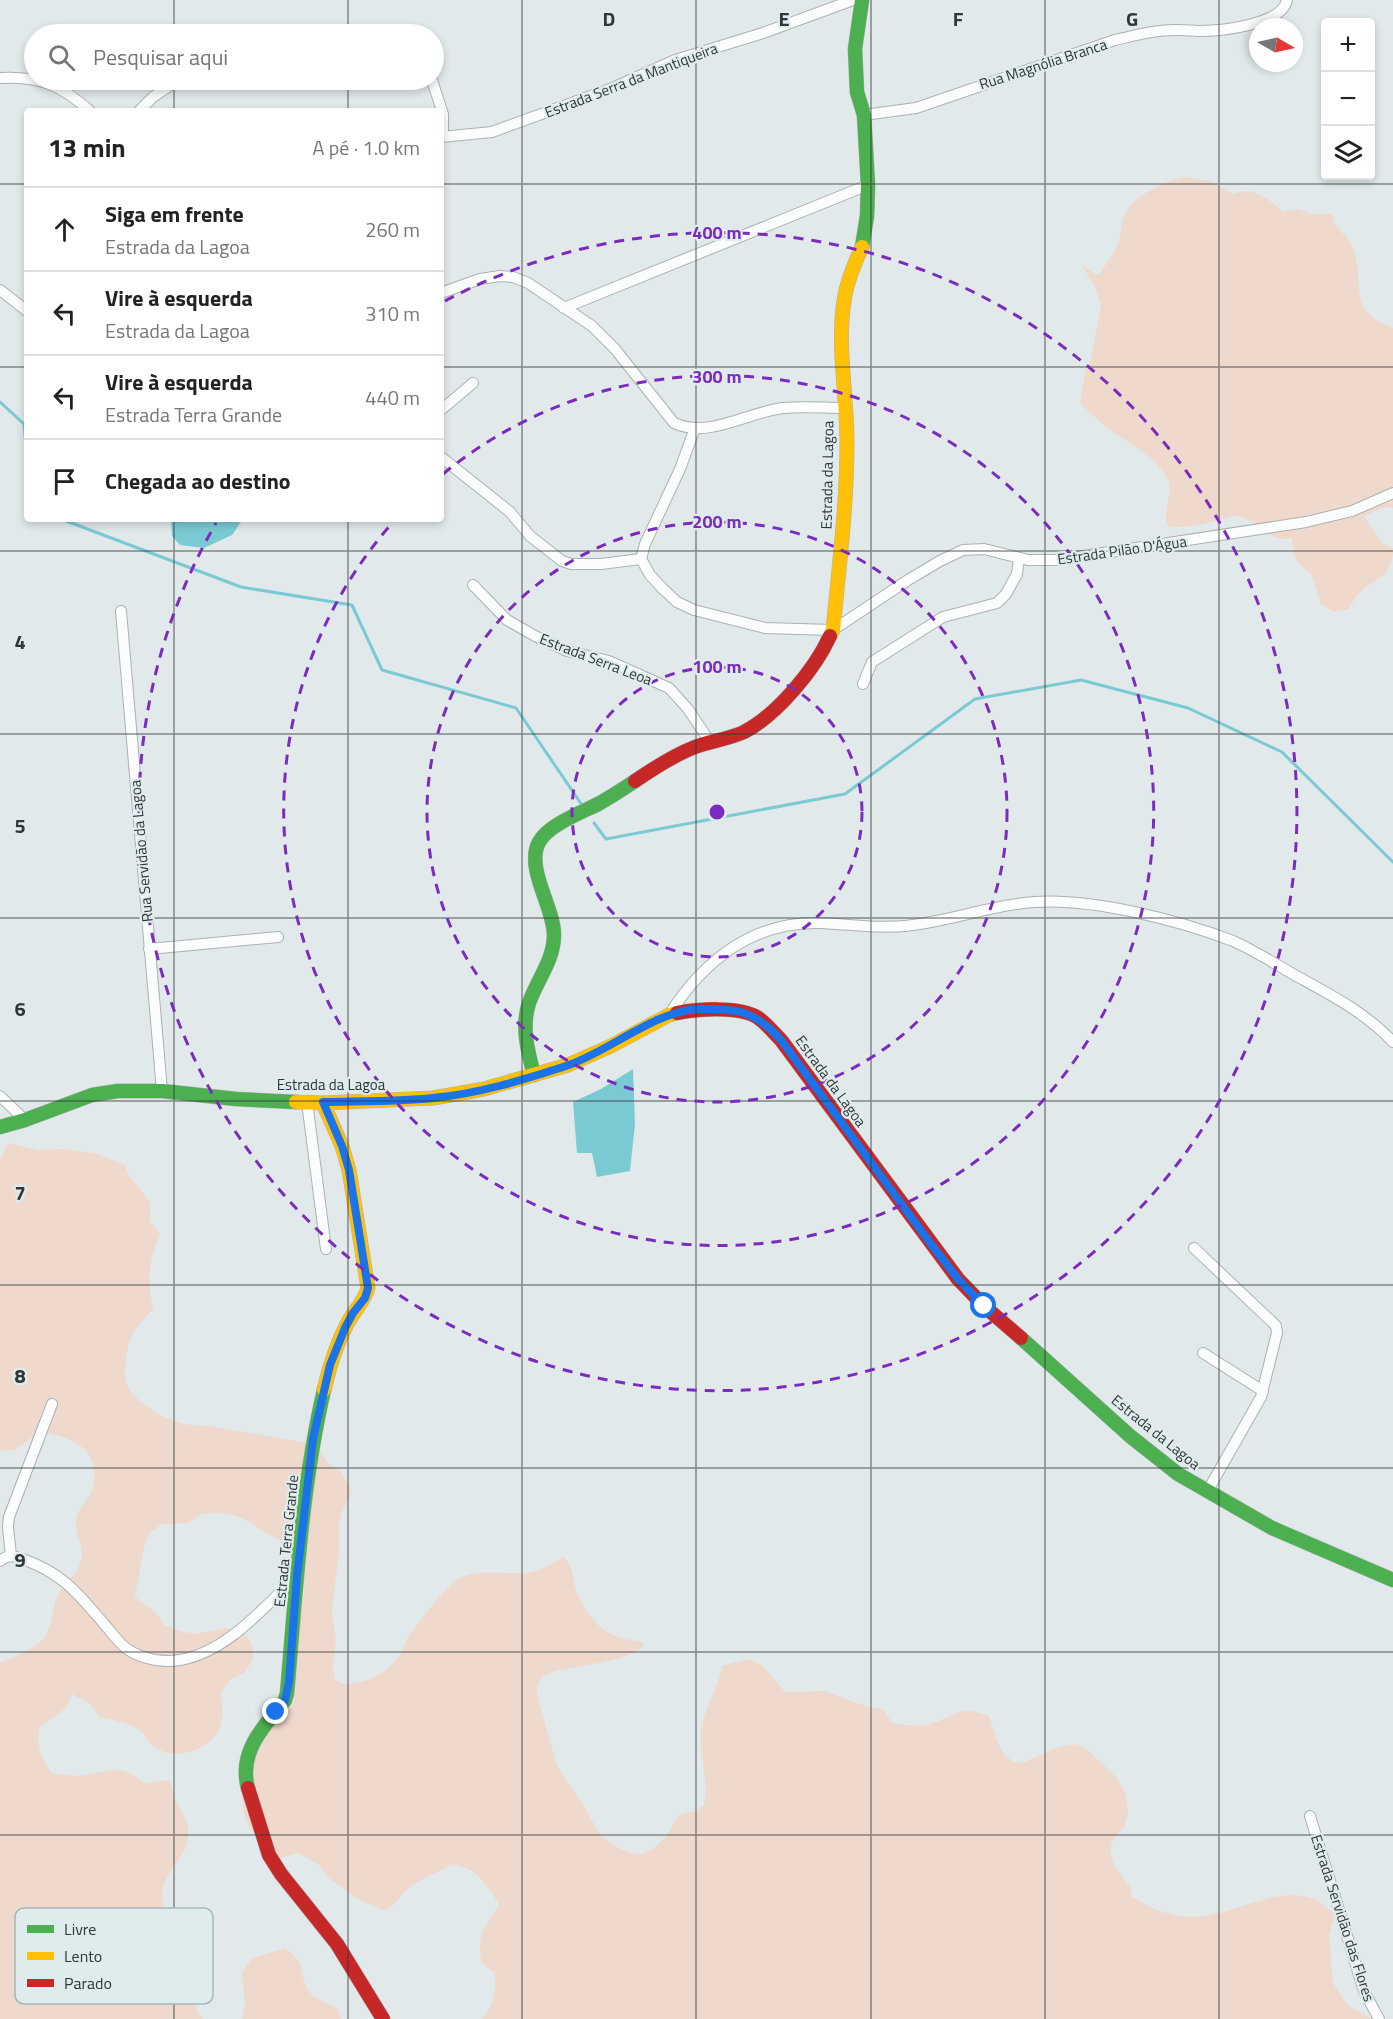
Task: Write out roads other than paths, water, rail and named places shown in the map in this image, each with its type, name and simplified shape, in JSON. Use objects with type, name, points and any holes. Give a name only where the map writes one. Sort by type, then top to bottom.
[{"type":"street","name":"Estrada Serra da Mantiqueira","points":[[444,136],[492,132],[610,89],[675,60],[764,33],[853,0]]},
{"type":"street","name":"Estrada da Lagoa","points":[[534,1075],[527,1042],[526,1016],[529,1004],[549,961],[554,936],[553,924],[537,868],[536,849],[540,839],[552,828],[608,799],[672,757],[750,728],[784,699],[828,644],[833,630],[844,521],[847,441],[842,322],[851,272],[862,247],[867,216],[868,185],[864,115],[857,92],[855,49],[862,0]]},
{"type":"street","name":"Rua Magnólia Branca","points":[[864,115],[916,108],[1115,40],[1149,32],[1208,31],[1260,22],[1282,11],[1287,0]]},
{"type":"street","points":[[0,78],[24,80]]},
{"type":"street","points":[[64,90],[87,108]]},
{"type":"street","points":[[142,108],[163,90]]},
{"type":"street","points":[[435,90],[441,108]]},
{"type":"street","points":[[564,308],[868,185]]},
{"type":"street","points":[[444,292],[480,279],[500,276],[513,277],[528,283],[592,326],[615,349],[674,423],[686,428],[718,425],[768,410],[844,408]]},
{"type":"street","points":[[0,290],[24,309]]},
{"type":"street","points":[[444,407],[473,383]]},
{"type":"street","points":[[695,428],[680,469],[645,544],[641,559],[650,575],[677,602],[694,610],[765,628],[833,630]]},
{"type":"street","points":[[444,459],[510,512],[530,536],[562,561],[571,564],[602,564],[641,559]]},
{"type":"street","name":"Estrada Pilão D'Água","points":[[833,630],[916,575],[963,550],[984,549],[1019,558],[1056,560],[1306,522],[1352,511],[1393,493]]},
{"type":"street","points":[[863,684],[872,662],[943,617],[997,603],[1006,594],[1017,574],[1019,558]]},
{"type":"street","name":"Estrada Serra Leoa","points":[[474,585],[507,620],[534,636],[567,651],[609,661],[669,688],[688,709],[710,742]]},
{"type":"street","name":"Rua Servidão da Lagoa","points":[[121,611],[162,1091]]},
{"type":"street","points":[[669,1015],[684,992],[710,963],[735,946],[767,930],[789,925],[817,923],[916,926],[1034,902],[1071,902],[1151,915],[1234,942],[1357,1011],[1393,1042]]},
{"type":"street","points":[[149,949],[278,936]]},
{"type":"street","name":"Estrada da Lagoa","points":[[0,1127],[92,1095],[118,1091],[162,1091],[236,1099],[307,1102],[433,1098],[484,1089],[568,1065],[611,1046],[669,1015],[698,1009],[740,1012],[755,1016],[781,1040],[958,1279],[984,1306],[1131,1436],[1179,1474],[1272,1527],[1393,1580]]},
{"type":"street","points":[[0,1096],[25,1120]]},
{"type":"street","points":[[307,1102],[326,1250]]},
{"type":"street","name":"Estrada Terra Grande","points":[[323,1102],[342,1146],[349,1170],[368,1288],[365,1298],[345,1328],[330,1365],[313,1439],[297,1576],[288,1693],[276,1712],[255,1736],[244,1763],[246,1781],[269,1855],[281,1874],[337,1944],[383,2019]]},
{"type":"street","points":[[1194,1248],[1276,1326],[1276,1337],[1263,1391],[1256,1409],[1207,1491]]},
{"type":"street","points":[[1203,1353],[1263,1391]]},
{"type":"street","points":[[11,1556],[9,1516],[52,1404]]},
{"type":"street","points":[[0,1561],[4,1557],[11,1556],[31,1562],[56,1575],[72,1588],[126,1648],[141,1657],[157,1660],[179,1660],[202,1653],[234,1633],[297,1576]]},
{"type":"street","name":"Estrada Servidão das Flores","points":[[1310,1816],[1364,1991],[1378,2019]]},
{"type":"water","points":[[171,522],[241,522],[232,535],[204,548],[180,545],[172,536]]},
{"type":"water","points":[[633,1069],[635,1124],[630,1171],[597,1177],[592,1153],[577,1153],[573,1102],[601,1089]]},
{"type":"waterway","points":[[0,402],[24,424]]},
{"type":"waterway","points":[[69,522],[241,587],[352,605],[382,670],[516,708],[584,808]]},
{"type":"waterway","points":[[594,823],[606,839],[845,794],[975,699],[1081,680],[1188,708],[1282,752],[1393,862]]}]
